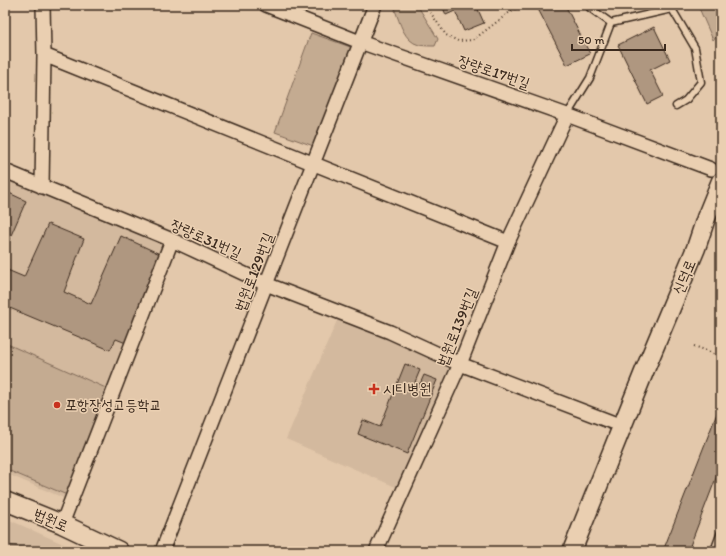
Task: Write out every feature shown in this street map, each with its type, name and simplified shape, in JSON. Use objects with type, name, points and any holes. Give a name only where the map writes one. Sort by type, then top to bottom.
[{"type":"main road","name":"신덕로","points":[[572,551],[696,248],[706,218],[716,175]]},
{"type":"main road","name":"법원로","points":[[5,501],[62,524],[119,551]]},
{"type":"street","points":[[42,187],[44,55],[43,5]]},
{"type":"street","name":"장량로17번길","points":[[266,5],[360,42],[567,115],[716,175]]},
{"type":"street","name":"법원로129번길","points":[[162,551],[375,5]]},
{"type":"street","points":[[44,55],[508,242]]},
{"type":"street","name":"법원로139번길","points":[[376,551],[460,364],[508,242],[567,115]]},
{"type":"street","name":"장량로31번길","points":[[5,171],[172,240],[266,284],[390,332],[460,364],[622,426]]},
{"type":"street","points":[[62,524],[172,240]]},
{"type":"lane","points":[[590,8],[611,23],[672,9],[695,48],[701,82],[686,100],[676,106]]},
{"type":"lane","points":[[567,115],[590,78],[611,23]]},
{"type":"lane","points":[[721,532],[715,548],[721,550]]},
{"type":"path","points":[[427,5],[446,35],[458,41],[474,40],[510,12],[522,5]]},
{"type":"path","points":[[694,346],[721,356]]},
{"type":"shaded area","points":[[397,5],[416,5],[419,8],[438,39],[435,46],[419,45],[414,43],[406,36],[395,10]]},
{"type":"shaded area","points":[[705,5],[714,5],[721,21],[721,33],[713,40],[699,8]]},
{"type":"shaded area","points":[[311,33],[356,49],[319,148],[275,132]]},
{"type":"shaded area","name":"포항장성고등학교","points":[[5,177],[162,244],[168,251],[66,499],[5,473]]},
{"type":"shaded area","name":"시티병원","points":[[339,316],[452,366],[398,488],[286,439]]},
{"type":"shaded area","points":[[5,343],[108,389],[67,495],[5,469]]},
{"type":"shaded area","points":[[5,518],[79,551],[5,551]]},
{"type":"shaded area","points":[[5,544],[38,551],[5,551]]},
{"type":"building","points":[[442,5],[476,5],[484,23],[464,31],[455,11],[446,15]]},
{"type":"building","points":[[540,5],[565,5],[590,54],[567,65],[537,7]]},
{"type":"building","points":[[654,27],[670,60],[650,70],[663,96],[647,104],[618,45]]},
{"type":"building","points":[[5,191],[26,201],[5,249]]},
{"type":"building","points":[[48,224],[84,239],[64,292],[91,304],[121,236],[162,255],[126,343],[116,339],[110,350],[5,306],[5,269],[24,277]]},
{"type":"building","points":[[405,364],[420,370],[415,382],[420,384],[424,375],[437,380],[407,454],[358,434],[363,420],[380,427]]},
{"type":"building","points":[[721,403],[721,465],[688,551],[663,551]]},
{"type":"place","name":"시티병원","points":[[374,389]]},
{"type":"place","name":"포항장성고등학교","points":[[57,405]]}]
